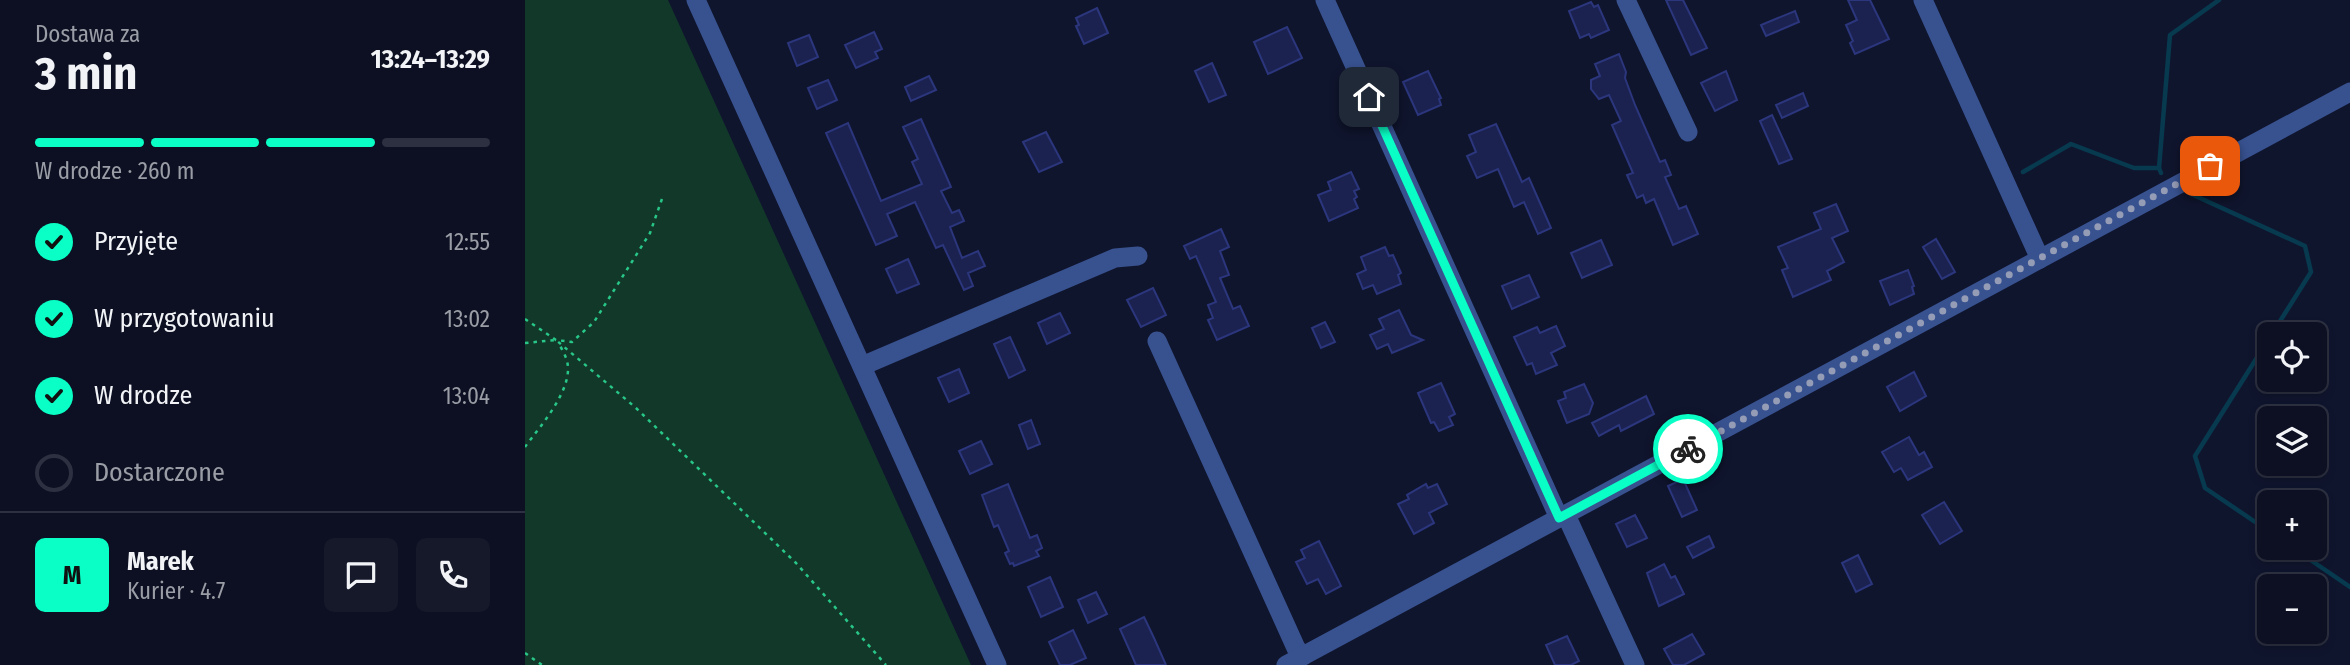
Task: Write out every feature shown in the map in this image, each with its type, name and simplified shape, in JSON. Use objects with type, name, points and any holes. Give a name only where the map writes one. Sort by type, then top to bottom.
[{"type":"street","points":[[696,0],[997,665]]},
{"type":"street","points":[[1325,0],[1562,517],[1635,665]]},
{"type":"street","points":[[1626,0],[1688,132]]},
{"type":"street","points":[[1923,0],[2041,259]]},
{"type":"street","points":[[1294,660],[2350,92]]},
{"type":"street","points":[[862,366],[1034,295],[1115,258],[1138,256]]},
{"type":"street","points":[[1157,341],[1296,648],[1294,660]]},
{"type":"path","points":[[525,343],[556,340],[572,342],[594,322],[650,233],[663,196]]},
{"type":"path","points":[[525,318],[556,340],[636,408],[796,563],[886,665]]},
{"type":"path","points":[[525,447],[557,403],[568,377],[568,359],[556,340]]},
{"type":"path","points":[[525,653],[542,665]]},
{"type":"green space","points":[[525,0],[668,0],[971,665],[525,665]]},
{"type":"building","points":[[1666,0],[1683,0],[1707,48],[1691,55]]},
{"type":"building","points":[[1848,0],[1870,0],[1889,39],[1855,54],[1846,25],[1857,20]]},
{"type":"building","points":[[1591,2],[1594,7],[1598,5],[1609,30],[1591,38],[1589,34],[1580,38],[1569,11]]},
{"type":"building","points":[[1097,8],[1108,33],[1084,44],[1076,26],[1079,25],[1076,18]]},
{"type":"building","points":[[1795,11],[1799,22],[1766,36],[1761,25]]},
{"type":"building","points":[[1287,27],[1302,58],[1268,74],[1254,42]]},
{"type":"building","points":[[874,32],[882,49],[875,52],[878,58],[856,68],[845,45]]},
{"type":"building","points":[[809,35],[818,57],[797,66],[788,43]]},
{"type":"building","points":[[1619,54],[1635,105],[1660,162],[1665,160],[1671,175],[1665,177],[1679,209],[1686,206],[1698,234],[1673,245],[1654,199],[1646,203],[1643,195],[1637,198],[1627,175],[1633,173],[1612,125],[1621,121],[1609,95],[1599,99],[1591,89],[1591,80],[1600,76],[1595,64]]},
{"type":"building","points":[[1212,63],[1226,95],[1209,102],[1195,71]]},
{"type":"building","points":[[1428,71],[1441,98],[1441,105],[1418,115],[1403,82]]},
{"type":"building","points":[[1726,71],[1737,100],[1715,111],[1701,83]]},
{"type":"building","points":[[929,76],[936,90],[911,101],[905,87]]},
{"type":"building","points":[[828,80],[837,100],[817,109],[808,88]]},
{"type":"building","points":[[1803,93],[1808,106],[1782,118],[1776,105]]},
{"type":"building","points":[[1772,115],[1792,159],[1779,164],[1760,121]]},
{"type":"building","points":[[921,119],[951,187],[941,191],[952,213],[959,210],[964,221],[950,227],[962,258],[978,251],[985,266],[968,273],[973,286],[964,290],[943,245],[936,248],[915,202],[887,214],[897,236],[876,245],[826,133],[848,123],[881,201],[922,184],[912,162],[918,159],[903,127]]},
{"type":"building","points":[[1496,124],[1522,182],[1529,178],[1551,228],[1538,234],[1524,202],[1514,207],[1498,169],[1477,178],[1467,156],[1476,152],[1469,135]]},
{"type":"building","points":[[1046,132],[1062,162],[1039,172],[1023,142]]},
{"type":"building","points":[[1351,172],[1359,189],[1354,191],[1358,208],[1329,221],[1318,195],[1331,190],[1328,182]]},
{"type":"building","points":[[1836,204],[1848,231],[1832,238],[1844,262],[1827,271],[1831,280],[1793,297],[1782,270],[1788,268],[1778,247],[1821,229],[1814,213]]},
{"type":"building","points":[[1221,229],[1229,247],[1220,251],[1229,275],[1220,278],[1233,309],[1240,306],[1249,326],[1217,340],[1208,320],[1213,318],[1208,305],[1216,302],[1196,256],[1190,259],[1184,246]]},
{"type":"building","points":[[1936,239],[1955,272],[1942,279],[1923,247]]},
{"type":"building","points":[[1601,240],[1612,265],[1582,278],[1571,253]]},
{"type":"building","points":[[1385,247],[1389,256],[1393,255],[1401,273],[1398,275],[1401,284],[1377,294],[1373,285],[1363,289],[1357,274],[1366,270],[1361,257]]},
{"type":"building","points":[[908,259],[919,284],[897,293],[886,269]]},
{"type":"building","points":[[1908,270],[1914,294],[1890,305],[1880,281]]},
{"type":"building","points":[[1529,275],[1539,297],[1512,309],[1502,286]]},
{"type":"building","points":[[1153,288],[1166,315],[1141,327],[1127,300]]},
{"type":"building","points":[[1399,310],[1411,335],[1423,340],[1392,353],[1388,344],[1377,349],[1370,335],[1384,329],[1379,319]]},
{"type":"building","points":[[1060,313],[1070,333],[1047,344],[1038,323]]},
{"type":"building","points":[[1325,322],[1335,342],[1321,348],[1312,328]]},
{"type":"building","points":[[1556,326],[1565,346],[1551,353],[1557,365],[1536,374],[1532,363],[1527,365],[1514,337],[1537,327],[1540,333]]},
{"type":"building","points":[[1010,337],[1025,370],[1009,378],[994,344]]},
{"type":"building","points":[[959,369],[969,393],[949,402],[938,378]]},
{"type":"building","points":[[1914,372],[1926,396],[1900,411],[1887,387]]},
{"type":"building","points":[[1441,383],[1455,414],[1449,417],[1453,425],[1439,431],[1434,422],[1431,423],[1418,393]]},
{"type":"building","points":[[1584,384],[1593,403],[1589,414],[1567,423],[1558,401],[1566,398],[1564,392]]},
{"type":"building","points":[[1646,396],[1654,414],[1621,431],[1619,425],[1599,436],[1592,423]]},
{"type":"building","points":[[1031,420],[1040,444],[1028,449],[1019,425]]},
{"type":"building","points":[[1909,437],[1919,455],[1924,452],[1932,467],[1908,480],[1901,468],[1894,472],[1882,452]]},
{"type":"building","points":[[981,441],[992,464],[970,474],[959,451]]},
{"type":"building","points":[[1683,479],[1697,510],[1682,517],[1668,486]]},
{"type":"building","points":[[1008,484],[1030,538],[1037,535],[1042,548],[1036,551],[1039,556],[1014,566],[1013,563],[1010,564],[1005,553],[1009,551],[998,525],[994,527],[982,495]]},
{"type":"building","points":[[1426,484],[1428,488],[1437,484],[1447,504],[1429,513],[1434,523],[1414,534],[1398,504],[1409,499],[1407,495]]},
{"type":"building","points":[[1944,502],[1962,531],[1940,544],[1922,515]]},
{"type":"building","points":[[1635,515],[1647,538],[1627,547],[1616,524]]},
{"type":"building","points":[[1709,536],[1714,547],[1693,558],[1687,547]]},
{"type":"building","points":[[1319,541],[1341,586],[1326,594],[1318,579],[1307,584],[1296,562],[1305,558],[1301,550]]},
{"type":"building","points":[[1858,555],[1872,584],[1856,592],[1842,563]]},
{"type":"building","points":[[1664,564],[1671,578],[1675,576],[1684,594],[1659,606],[1647,573]]},
{"type":"building","points":[[1050,577],[1063,607],[1041,617],[1028,587]]},
{"type":"building","points":[[1096,592],[1107,614],[1088,623],[1078,600]]},
{"type":"building","points":[[1144,617],[1166,665],[1136,665],[1120,629]]},
{"type":"building","points":[[1073,630],[1086,658],[1070,665],[1060,665],[1049,642]]},
{"type":"building","points":[[1692,634],[1704,654],[1684,665],[1673,665],[1664,649]]},
{"type":"building","points":[[1567,636],[1579,661],[1571,665],[1555,665],[1546,645]]},
{"type":"waterway","points":[[2159,168],[2170,35],[2219,0]]},
{"type":"waterway","points":[[2023,172],[2071,144],[2134,168],[2159,168],[2161,173]]},
{"type":"waterway","points":[[2189,193],[2305,246],[2311,272],[2280,322]]},
{"type":"waterway","points":[[2257,358],[2195,456],[2205,488],[2257,523]]},
{"type":"waterway","points":[[2311,560],[2350,587]]},
{"type":"way so far","points":[[1688,449],[2210,166]]},
{"type":"route","points":[[1369,97],[1559,518],[1688,449]]}]
